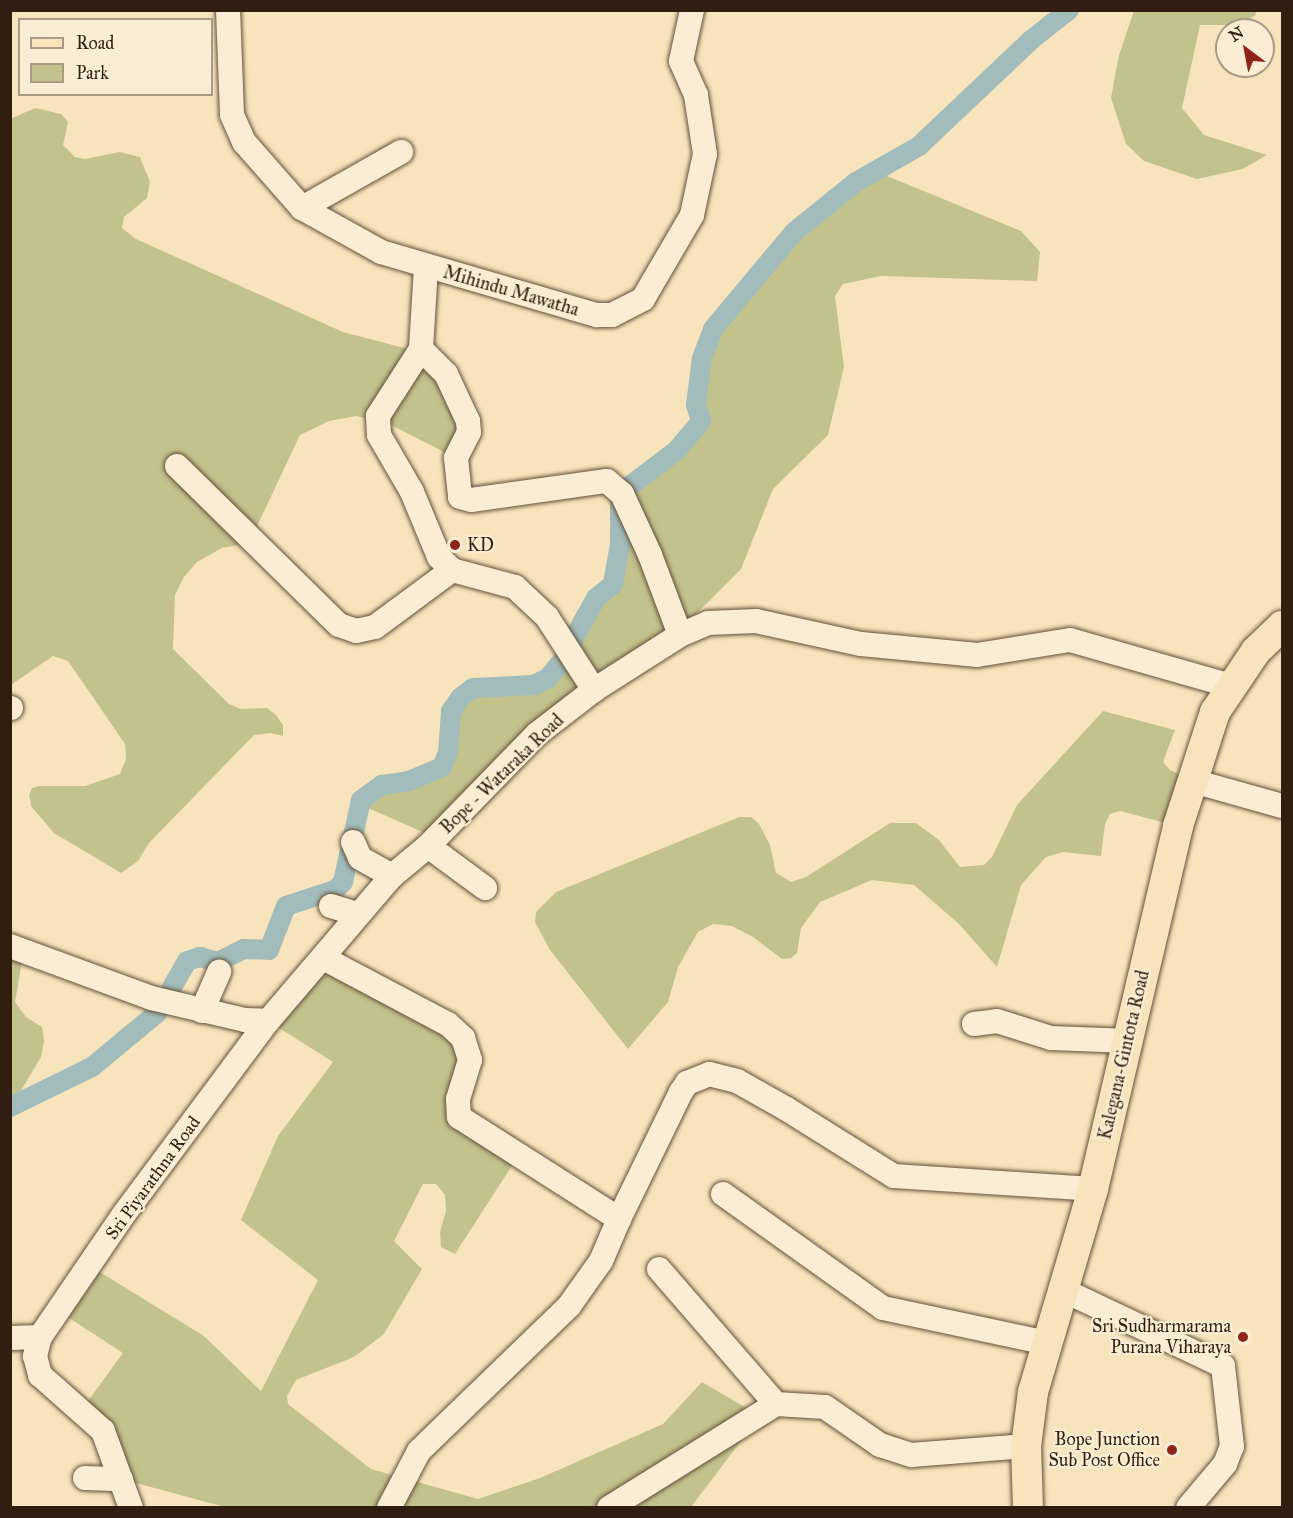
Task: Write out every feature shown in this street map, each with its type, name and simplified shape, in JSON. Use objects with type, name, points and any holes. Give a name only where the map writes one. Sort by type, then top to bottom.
[{"type":"main road","name":"Kalegana-Gintota Road","points":[[1028,1508],[1026,1446],[1033,1392],[1093,1188],[1130,1041],[1147,950],[1193,781],[1215,712],[1256,651],[1282,626]]},
{"type":"street","name":"Mihindu Mawatha","points":[[228,10],[232,115],[243,142],[302,208],[381,252],[426,267],[597,315],[612,315],[643,299],[692,215],[705,154],[696,95],[681,61],[692,10]]},
{"type":"street","points":[[302,208],[401,152]]},
{"type":"street","points":[[426,267],[421,349],[378,416],[379,435],[412,492],[439,557],[452,570],[515,587],[547,617],[594,690]]},
{"type":"street","points":[[421,349],[446,375],[468,421],[469,432],[456,458],[460,497],[471,500],[607,481],[622,494],[650,555],[680,635]]},
{"type":"street","points":[[177,466],[339,625],[356,631],[375,627],[452,570]]},
{"type":"street","name":"Bope - Wataraka Road","points":[[268,1021],[325,959],[358,914],[392,876],[428,846],[537,734],[594,690],[680,635],[708,623],[756,621],[861,645],[977,655],[1070,640],[1231,686]]},
{"type":"street","points":[[1193,781],[1282,806]]},
{"type":"street","points":[[353,842],[360,858],[392,876]]},
{"type":"street","points":[[428,846],[486,888]]},
{"type":"street","points":[[331,906],[358,914]]},
{"type":"street","points":[[10,946],[151,998],[202,1011],[268,1021]]},
{"type":"street","points":[[325,959],[448,1024],[463,1038],[470,1060],[458,1099],[459,1117],[619,1219]]},
{"type":"street","points":[[202,1011],[219,972]]},
{"type":"street","name":"Sri Piyarathna Road","points":[[130,1508],[103,1431],[40,1376],[35,1356],[40,1337],[124,1214],[268,1021]]},
{"type":"street","points":[[974,1024],[997,1022],[1051,1038],[1130,1041]]},
{"type":"street","points":[[389,1508],[418,1451],[570,1306],[601,1261],[619,1219],[687,1083],[709,1074],[737,1082],[894,1176],[1093,1188]]},
{"type":"street","points":[[723,1194],[883,1308],[1047,1343]]},
{"type":"street","points":[[658,1269],[776,1404]]},
{"type":"street","points":[[1063,1290],[1223,1366],[1232,1446],[1225,1464],[1188,1508]]},
{"type":"street","points":[[10,1338],[40,1337]]},
{"type":"street","points":[[609,1508],[776,1404],[825,1407],[880,1445],[911,1455],[1026,1446]]},
{"type":"street","points":[[85,1478],[121,1479]]},
{"type":"green space","points":[[1134,11],[1257,11],[1255,16],[1251,18],[1215,18],[1215,25],[1200,25],[1182,108],[1204,135],[1267,155],[1243,169],[1197,179],[1144,161],[1126,144],[1111,98],[1119,55]]},
{"type":"green space","points":[[35,108],[61,114],[68,122],[63,145],[75,157],[85,159],[119,152],[140,157],[150,182],[147,198],[124,217],[122,228],[136,239],[343,332],[423,353],[468,421],[456,458],[385,422],[356,416],[329,421],[300,435],[249,543],[222,548],[197,562],[184,577],[175,595],[173,649],[229,704],[241,709],[267,708],[276,715],[283,725],[283,736],[270,733],[254,735],[149,843],[138,861],[121,873],[54,833],[31,806],[29,795],[32,788],[40,786],[85,786],[120,774],[126,759],[125,744],[68,661],[53,656],[11,685],[10,119]]},
{"type":"green space","points":[[875,171],[1021,231],[1040,252],[1037,281],[881,276],[843,284],[835,296],[844,367],[828,435],[773,489],[741,569],[678,632],[601,679],[434,837],[359,804],[382,785],[409,781],[442,767],[448,753],[451,711],[473,688],[534,685],[548,678],[558,664],[573,625],[613,584],[620,545],[619,494],[677,450],[700,421],[696,405],[702,358],[713,329],[794,231],[856,182]]},
{"type":"green space","points":[[1103,711],[1175,730],[1163,762],[1170,770],[1193,781],[1178,826],[1120,811],[1110,814],[1105,824],[1101,856],[1063,852],[1046,857],[1021,885],[997,967],[959,924],[914,885],[872,880],[820,902],[801,928],[797,953],[791,958],[782,959],[753,937],[732,926],[713,924],[698,932],[678,967],[668,1002],[628,1049],[550,950],[535,922],[536,912],[556,892],[739,817],[751,817],[759,824],[770,845],[776,873],[791,882],[806,877],[890,823],[916,823],[939,840],[960,867],[984,865],[992,857],[1017,805]]},
{"type":"green space","points":[[10,946],[24,950],[15,1002],[26,1017],[42,1027],[44,1041],[41,1057],[11,1107]]},
{"type":"green space","points":[[325,959],[463,1038],[458,1099],[513,1164],[455,1254],[441,1247],[440,1232],[446,1211],[445,1195],[436,1184],[423,1184],[394,1241],[422,1269],[384,1334],[354,1357],[296,1380],[287,1396],[288,1404],[371,1469],[478,1499],[540,1478],[663,1424],[702,1382],[760,1416],[691,1507],[225,1507],[121,1479],[82,1409],[123,1353],[57,1310],[90,1266],[204,1336],[261,1391],[318,1280],[241,1220],[278,1136],[333,1062],[268,1021]]},
{"type":"waterway","points":[[627,488],[677,450],[701,421],[696,405],[702,358],[713,329],[794,232],[856,182],[919,146],[1031,40],[1069,10]]},
{"type":"waterway","points":[[571,643],[596,598],[613,584],[620,545],[620,497]]},
{"type":"waterway","points":[[171,989],[187,961],[200,957],[218,962],[244,949],[269,950],[286,906],[335,890],[343,882],[361,800],[382,785],[409,781],[442,767],[448,753],[451,711],[460,698],[473,688],[534,685],[548,678],[561,662]]},
{"type":"waterway","points":[[10,1107],[92,1067],[157,1013]]},
{"type":"place","name":"KD","points":[[455,545]]},
{"type":"place","name":"Sri Sudharmarama Purana Viharaya","points":[[1243,1337]]},
{"type":"place","name":"Bope Junction Sub Post Office","points":[[1172,1450]]}]
